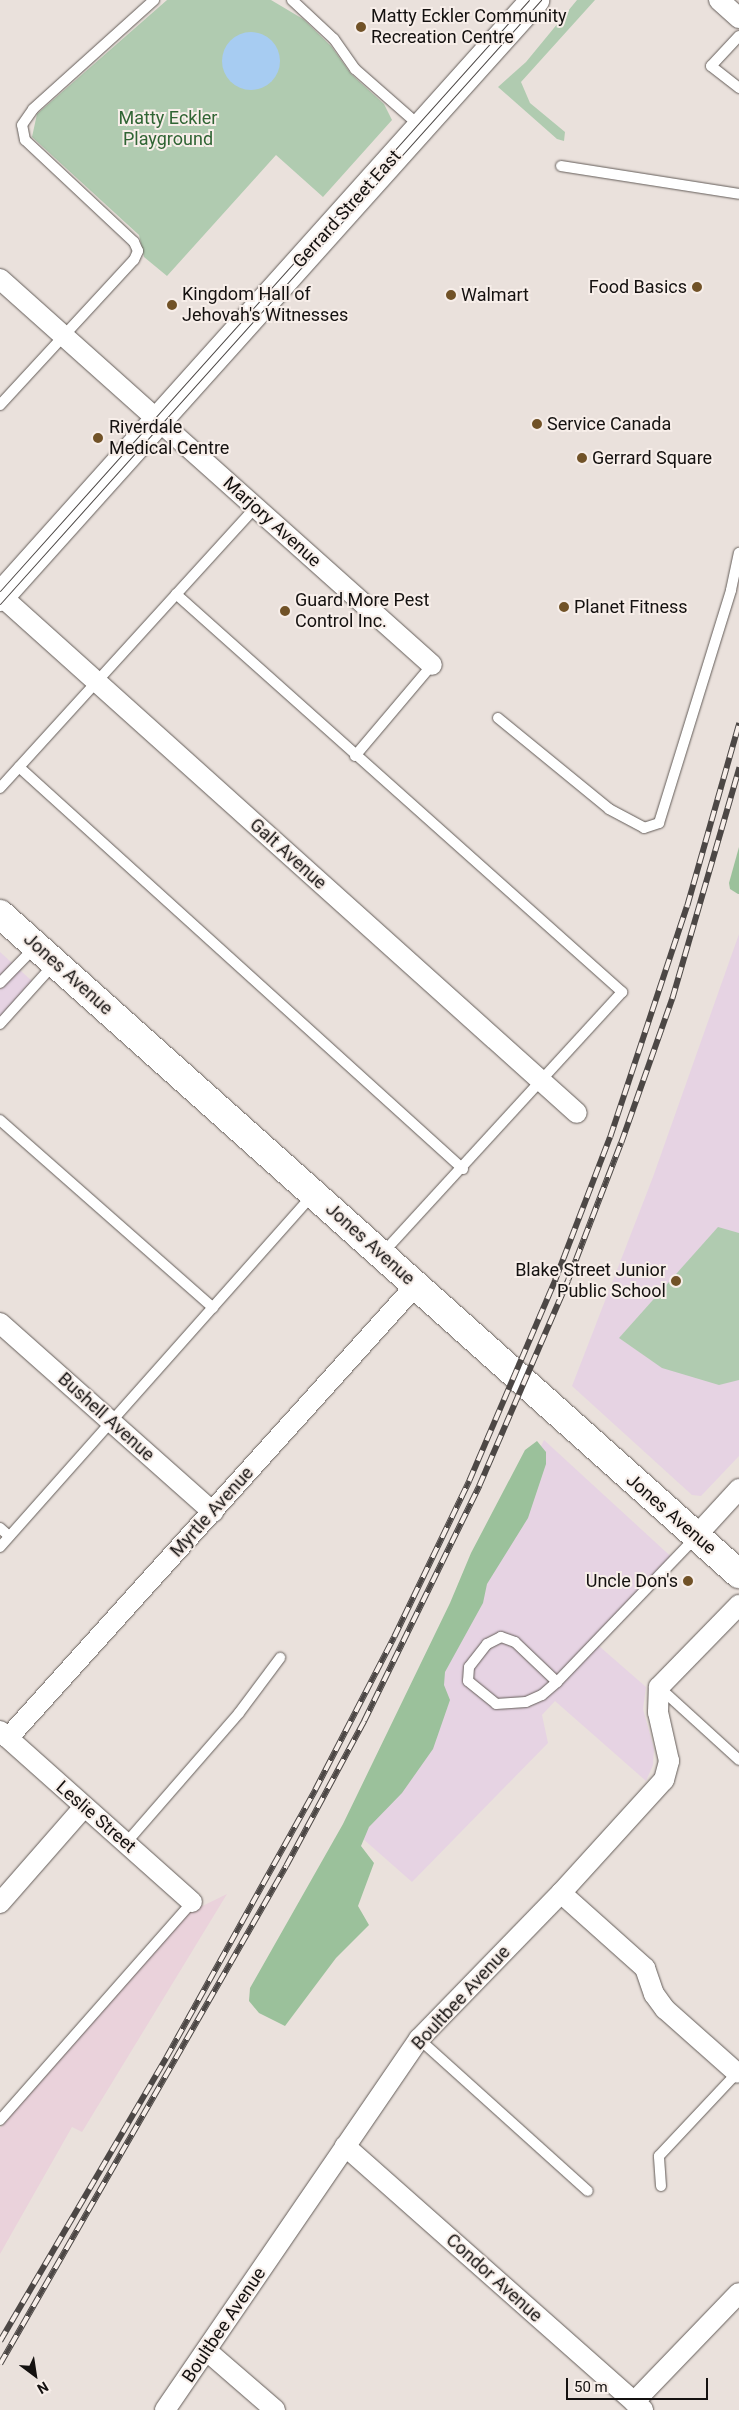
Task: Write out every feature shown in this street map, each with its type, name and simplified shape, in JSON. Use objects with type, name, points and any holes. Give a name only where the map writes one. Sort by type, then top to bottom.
[{"type":"street","name":"Gerrard Street East","points":[[0,596],[535,0]]},
{"type":"street","points":[[719,0],[739,18]]},
{"type":"street","name":"Marjory Avenue","points":[[0,280],[256,506],[432,665]]},
{"type":"street","name":"Galt Avenue","points":[[0,596],[577,1113]]},
{"type":"street","name":"Jones Avenue","points":[[0,914],[739,1574]]},
{"type":"street","name":"Myrtle Avenue","points":[[4,1735],[212,1512],[416,1284]]},
{"type":"street","name":"Bushell Avenue","points":[[0,1323],[212,1512]]},
{"type":"street","points":[[696,1536],[739,1489]]},
{"type":"street","points":[[659,1687],[739,1605]]},
{"type":"street","name":"Boultbee Avenue","points":[[165,2410],[419,2039],[561,1893],[664,1780],[669,1761],[658,1712],[659,1687]]},
{"type":"street","name":"Leslie Street","points":[[4,1735],[192,1902]]},
{"type":"street","points":[[0,1903],[84,1807]]},
{"type":"street","points":[[561,1893],[645,1968],[654,1994],[665,2009],[737,2073]]},
{"type":"street","name":"Condor Avenue","points":[[345,2146],[638,2406]]},
{"type":"street","points":[[638,2406],[739,2293]]},
{"type":"street","points":[[207,2351],[274,2410]]},
{"type":"lane","points":[[0,405],[134,260],[138,251],[134,242],[26,140],[22,125],[33,109],[154,0]]},
{"type":"lane","points":[[292,0],[334,39],[356,69],[421,126]]},
{"type":"lane","points":[[739,36],[711,66],[739,88]]},
{"type":"lane","points":[[561,166],[739,194]]},
{"type":"lane","points":[[0,788],[256,506]]},
{"type":"lane","points":[[498,718],[609,809],[644,828],[659,823],[731,590],[739,553]]},
{"type":"lane","points":[[176,594],[355,756],[622,992],[463,1169],[382,1254]]},
{"type":"lane","points":[[355,756],[432,665]]},
{"type":"lane","points":[[19,767],[463,1169]]},
{"type":"lane","points":[[0,983],[46,954]]},
{"type":"lane","points":[[0,1024],[46,954]]},
{"type":"lane","points":[[0,1120],[213,1308]]},
{"type":"lane","points":[[0,1547],[314,1194]]},
{"type":"lane","points":[[0,1528],[9,1536]]},
{"type":"lane","points":[[556,1682],[515,1642],[501,1637],[486,1644],[469,1667],[468,1681],[496,1704],[526,1702],[556,1682],[696,1536]]},
{"type":"lane","points":[[126,1843],[239,1713],[280,1658]]},
{"type":"lane","points":[[659,1687],[739,1760]]},
{"type":"lane","points":[[0,2120],[192,1902]]},
{"type":"lane","points":[[419,2039],[588,2191]]},
{"type":"lane","points":[[661,2186],[658,2156],[737,2073]]},
{"type":"shaded area","name":"Blake Street Junior Public School","points":[[739,934],[739,1456],[701,1496],[692,1495],[572,1386],[653,1177]]},
{"type":"shaded area","points":[[0,952],[32,981],[0,1017]]},
{"type":"shaded area","points":[[544,1440],[678,1563],[599,1646],[646,1687],[643,1709],[654,1749],[653,1765],[646,1781],[555,1701],[542,1715],[548,1743],[412,1882],[353,1830]]},
{"type":"shaded area","points":[[227,1894],[82,2132],[72,2127],[0,2254],[0,2128],[188,1913]]},
{"type":"green space","name":"Matty Eckler Playground","points":[[167,0],[271,0],[303,19],[331,46],[351,74],[384,104],[392,120],[323,197],[276,155],[167,276],[144,257],[139,235],[32,137],[37,114]]},
{"type":"green space","points":[[577,0],[595,0],[521,82],[530,103],[565,132],[564,141],[557,139],[498,87],[526,62]]},
{"type":"green space","points":[[739,847],[738,894],[730,889],[729,883]]},
{"type":"green space","points":[[718,1227],[739,1233],[739,1380],[719,1385],[662,1368],[619,1338]]},
{"type":"green space","points":[[537,1441],[546,1452],[546,1464],[528,1518],[487,1584],[483,1603],[445,1672],[444,1685],[450,1700],[433,1749],[402,1793],[369,1827],[361,1846],[374,1863],[358,1906],[369,1925],[336,1958],[285,2026],[259,2013],[249,2001],[250,1988],[343,1824],[450,1603],[471,1553],[525,1450]]},
{"type":"water","points":[[245,32],[257,32],[272,40],[280,55],[280,67],[272,82],[257,90],[245,90],[230,82],[222,67],[222,55],[230,40]]},
{"type":"tram line","points":[[0,591],[529,0]]},
{"type":"tram line","points":[[0,604],[541,0]]},
{"type":"railway","points":[[0,2341],[166,2058],[315,1790],[394,1637],[469,1481],[555,1280],[610,1137],[687,906],[739,723]]},
{"type":"railway","points":[[0,2364],[286,1866],[364,1721],[479,1486],[568,1280],[621,1143],[672,999],[739,768]]},
{"type":"place","name":"Matty Eckler Community Recreation Centre","points":[[361,27]]},
{"type":"place","name":"Food Basics","points":[[697,287]]},
{"type":"place","name":"Walmart","points":[[451,295]]},
{"type":"place","name":"Kingdom Hall of Jehovah's Witnesses","points":[[172,305]]},
{"type":"place","name":"Service Canada","points":[[537,424]]},
{"type":"place","name":"Riverdale Medical Centre","points":[[98,438]]},
{"type":"place","name":"Gerrard Square","points":[[582,458]]},
{"type":"place","name":"Planet Fitness","points":[[564,607]]},
{"type":"place","name":"Guard More Pest Control Inc.","points":[[285,611]]},
{"type":"place","name":"Blake Street Junior Public School","points":[[676,1281]]},
{"type":"place","name":"Uncle Don's","points":[[688,1581]]}]
